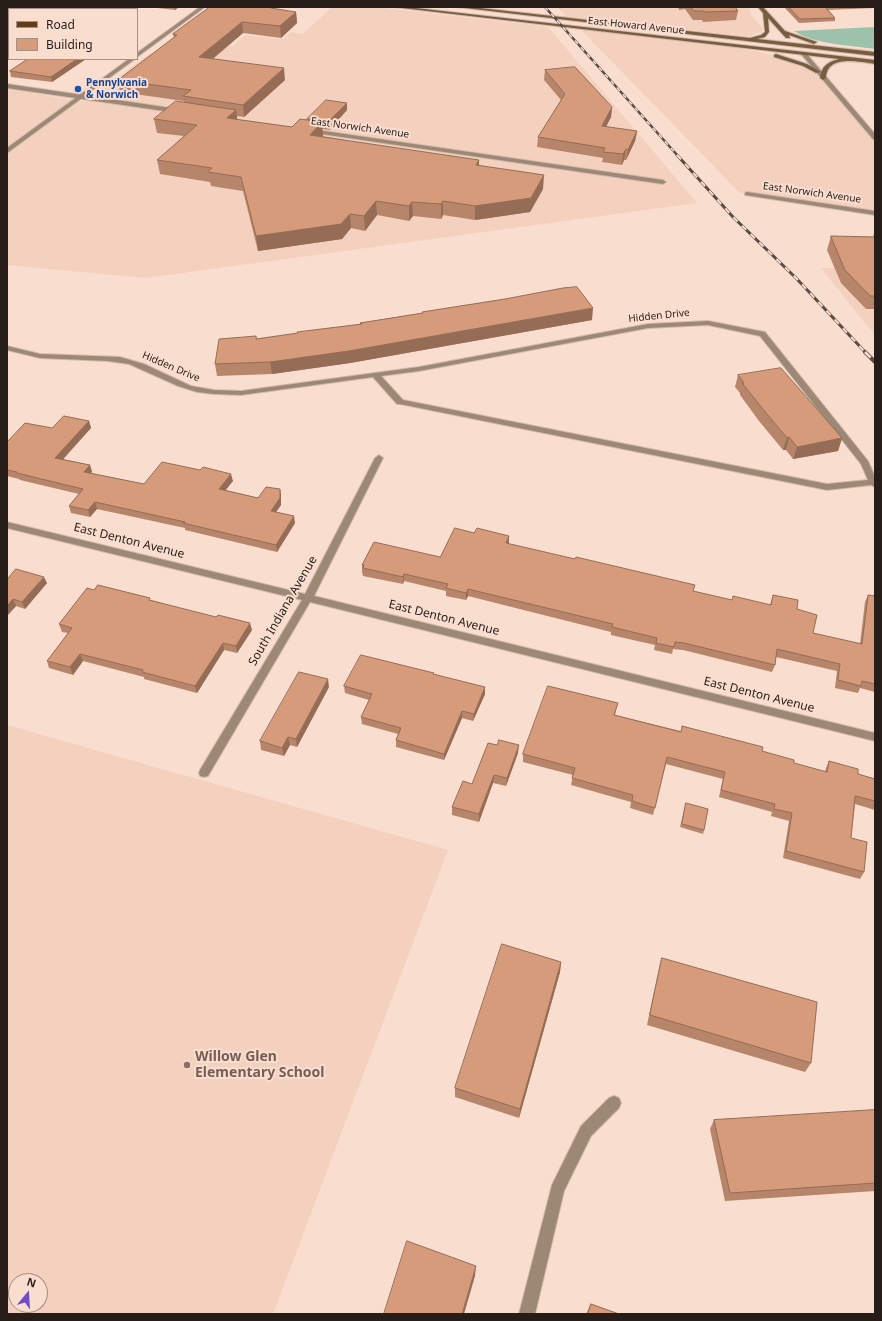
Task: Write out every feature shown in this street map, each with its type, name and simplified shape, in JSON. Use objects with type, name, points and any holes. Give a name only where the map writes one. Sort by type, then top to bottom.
[{"type":"main road","name":"East Howard Avenue","points":[[395,7],[875,62]]},
{"type":"main road","name":"East Howard Avenue","points":[[458,7],[875,53]]},
{"type":"main road","points":[[760,7],[784,32],[802,54]]},
{"type":"main road","points":[[748,39],[758,38],[767,32],[764,21],[765,12]]},
{"type":"main road","points":[[784,32],[819,43],[875,53]]},
{"type":"main road","points":[[718,44],[788,58],[818,72]]},
{"type":"main road","points":[[823,78],[823,70],[832,62],[849,59]]},
{"type":"street","points":[[138,54],[203,7]]},
{"type":"street","points":[[802,54],[875,138]]},
{"type":"street","points":[[7,151],[131,60]]},
{"type":"street","points":[[7,86],[188,113]]},
{"type":"street","name":"East Norwich Avenue","points":[[307,130],[663,182]]},
{"type":"street","name":"East Norwich Avenue","points":[[747,194],[875,212]]},
{"type":"street","name":"Hidden Drive","points":[[7,348],[39,356],[113,359],[130,362],[149,368],[172,381],[194,390],[216,393],[241,393],[419,369],[648,326],[708,323],[762,334],[865,463],[874,483],[827,487],[400,402],[375,375]]},
{"type":"street","name":"South Indiana Avenue","points":[[204,773],[308,598],[379,458]]},
{"type":"street","name":"East Denton Avenue","points":[[7,524],[875,737]]},
{"type":"street","points":[[527,1314],[558,1190],[586,1131],[614,1103]]},
{"type":"shaded area","points":[[332,7],[375,7],[548,27],[697,203],[146,278],[7,265],[7,89],[85,102],[149,54],[196,60],[216,44],[232,46],[245,35],[283,39],[291,32],[303,34]]},
{"type":"shaded area","points":[[557,7],[749,7],[752,16],[762,28],[762,31],[749,36],[567,17]]},
{"type":"shaded area","points":[[579,28],[718,44],[788,58],[818,72],[875,138],[875,213],[740,193]]},
{"type":"shaded area","points":[[821,268],[875,269],[875,335],[873,333]]},
{"type":"shaded area","name":"Willow Glen Elementary School","points":[[7,725],[448,850],[273,1314],[7,1314]]},
{"type":"green space","points":[[875,27],[875,49],[823,42],[803,36],[794,31]]},
{"type":"building","points":[[210,7],[272,7],[271,8],[296,12],[280,26],[242,22],[199,57],[284,68],[243,105],[183,96],[191,90],[118,80],[177,35],[173,34]]},
{"type":"building","points":[[691,7],[735,7],[738,11],[704,12],[694,11]]},
{"type":"building","points":[[789,7],[825,7],[835,18],[800,19]]},
{"type":"building","points":[[26,60],[76,60],[51,77],[10,71]]},
{"type":"building","points":[[575,67],[612,107],[602,126],[637,131],[628,150],[626,149],[623,154],[603,152],[605,148],[538,137],[565,94],[545,70]]},
{"type":"building","points":[[326,100],[347,103],[328,122],[307,119]]},
{"type":"building","points":[[176,101],[236,110],[227,118],[292,127],[300,119],[322,122],[310,135],[479,160],[476,165],[544,175],[531,198],[475,206],[443,201],[441,204],[412,202],[409,206],[376,201],[364,216],[350,214],[341,224],[256,236],[241,177],[208,172],[212,168],[157,160],[197,125],[154,119]]},
{"type":"building","points":[[831,236],[875,237],[875,296],[870,296],[845,270]]},
{"type":"building","points":[[577,287],[593,308],[349,351],[270,362],[215,364],[219,339],[256,336],[256,339],[362,324],[360,323],[563,288]]},
{"type":"building","points":[[781,368],[842,438],[797,447],[789,437],[787,438],[762,408],[742,383],[744,383],[738,375]]},
{"type":"building","points":[[64,416],[89,421],[55,458],[90,465],[84,472],[144,484],[162,462],[200,470],[203,467],[231,474],[219,489],[258,498],[266,487],[280,489],[280,498],[271,511],[294,516],[276,545],[183,523],[185,522],[95,502],[88,510],[69,506],[83,489],[7,470],[7,442],[25,423],[52,428]]},
{"type":"building","points":[[455,528],[474,533],[477,528],[509,536],[506,543],[575,559],[576,557],[695,585],[693,591],[732,600],[733,596],[771,605],[773,595],[798,600],[797,609],[817,615],[813,633],[862,644],[868,595],[875,596],[875,684],[862,681],[861,686],[838,680],[840,664],[777,649],[775,665],[684,643],[675,642],[674,647],[656,643],[657,638],[612,627],[613,624],[468,589],[466,593],[446,588],[448,584],[404,574],[403,577],[363,568],[364,565],[362,565],[374,542],[440,557]]},
{"type":"building","points":[[16,569],[44,577],[22,602],[13,599],[7,606],[7,580]]},
{"type":"building","points":[[98,585],[216,617],[218,615],[250,623],[236,646],[223,643],[195,686],[142,672],[143,670],[80,654],[70,667],[47,661],[72,628],[59,624],[87,588],[94,590]]},
{"type":"building","points":[[361,655],[485,687],[474,714],[462,711],[444,754],[396,740],[401,728],[361,717],[372,694],[344,686]]},
{"type":"building","points":[[299,672],[328,679],[296,739],[288,737],[282,748],[260,741]]},
{"type":"building","points":[[548,686],[618,703],[614,715],[681,732],[682,726],[763,747],[762,751],[794,760],[794,763],[827,772],[829,761],[858,769],[858,774],[875,779],[875,801],[855,796],[851,838],[867,842],[864,872],[786,851],[792,813],[774,809],[775,804],[721,790],[725,772],[667,757],[655,808],[632,801],[633,795],[572,778],[575,768],[523,754]]},
{"type":"building","points":[[499,740],[519,745],[507,778],[494,775],[479,814],[452,807],[463,781],[472,784],[488,743],[497,745]]},
{"type":"building","points":[[686,803],[708,809],[704,830],[682,824]]},
{"type":"building","points":[[502,944],[561,962],[520,1109],[455,1088]]},
{"type":"building","points":[[662,958],[817,1002],[811,1063],[650,1015]]},
{"type":"building","points":[[875,1110],[875,1183],[730,1193],[714,1120]]},
{"type":"building","points":[[407,1241],[476,1266],[462,1314],[384,1314]]},
{"type":"building","points":[[591,1304],[619,1314],[588,1314]]},
{"type":"railway","points":[[545,7],[678,156]]},
{"type":"railway","points":[[677,155],[733,217],[796,278],[866,353]]},
{"type":"railway","points":[[866,353],[875,362]]},
{"type":"place","name":"Pennylvania & Norwich","points":[[78,89]]},
{"type":"place","name":"Willow Glen Elementary School","points":[[187,1065]]}]
